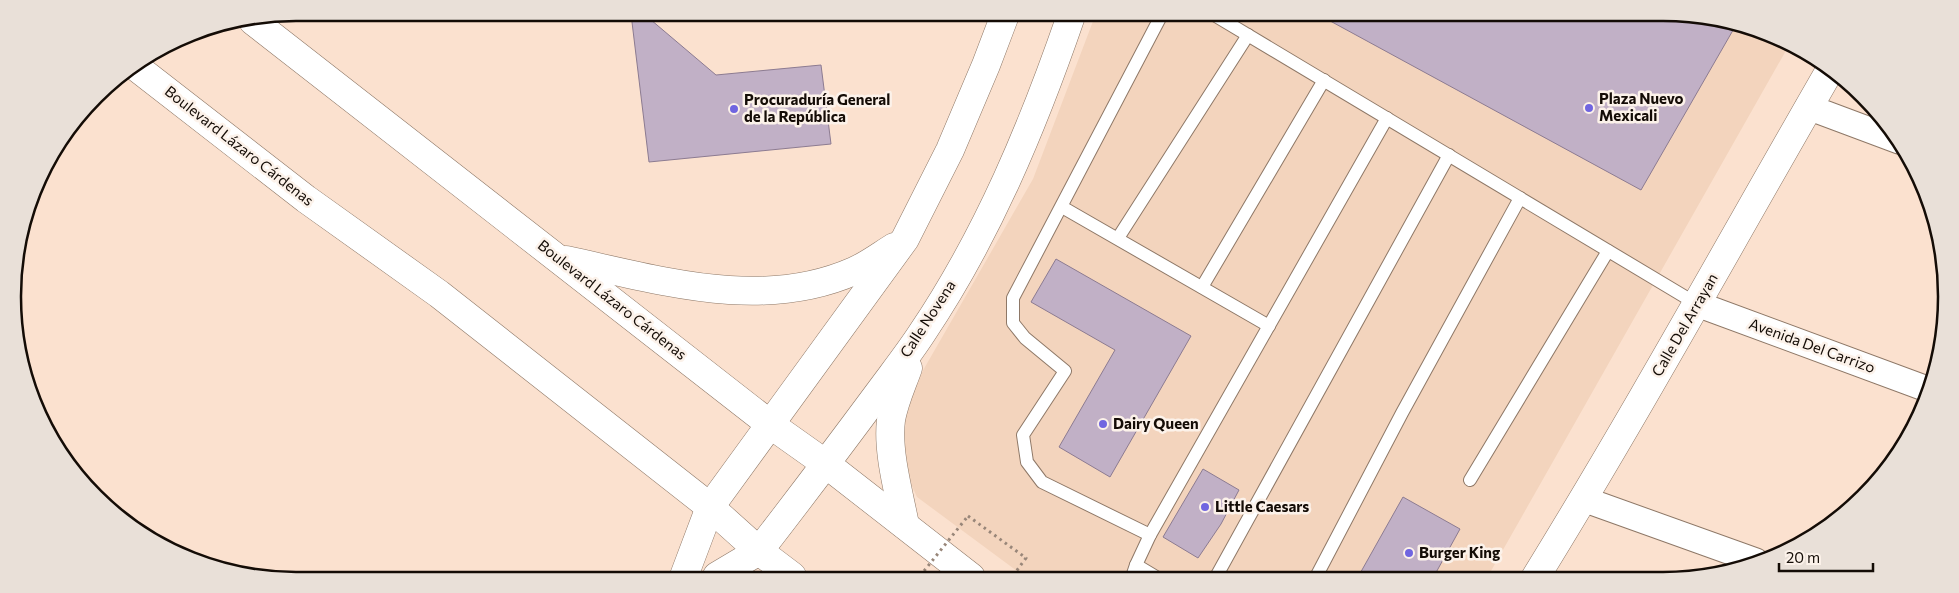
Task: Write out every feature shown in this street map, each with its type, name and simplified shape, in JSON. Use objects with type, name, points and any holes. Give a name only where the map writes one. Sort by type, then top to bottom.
[{"type":"main road","points":[[686,572],[710,507],[905,239],[950,150],[1003,21]]},
{"type":"main road","name":"Calle Novena","points":[[723,572],[759,550],[826,464],[922,332],[970,252],[1009,177],[1034,118],[1069,21]]},
{"type":"main road","name":"Boulevard Lázaro Cárdenas","points":[[258,25],[771,425],[826,464],[967,572]]},
{"type":"main road","name":"Boulevard Lázaro Cárdenas","points":[[141,70],[306,199],[439,294],[710,507],[787,572]]},
{"type":"main road","name":"Calle Del Arrayan","points":[[1539,572],[1697,304],[1827,76]]},
{"type":"main road","points":[[559,258],[688,286],[736,292],[781,290],[818,283],[855,270],[905,239]]},
{"type":"main road","points":[[905,525],[891,449],[891,421],[896,400],[922,332]]},
{"type":"street","points":[[1808,107],[1885,134]]},
{"type":"street","name":"Avenida Del Carrizo","points":[[1697,304],[1922,387]]},
{"type":"street","points":[[1583,499],[1748,558]]},
{"type":"lane","points":[[1150,535],[1042,482],[1027,462],[1023,435],[1065,371],[1025,338],[1013,323],[1014,298],[1158,21]]},
{"type":"lane","points":[[1224,21],[1697,304]]},
{"type":"lane","points":[[1118,238],[1248,35]]},
{"type":"lane","points":[[1202,288],[1324,80]]},
{"type":"lane","points":[[1134,571],[1150,535],[1388,118]]},
{"type":"lane","points":[[1219,572],[1449,155]]},
{"type":"lane","points":[[1319,572],[1407,404],[1520,198]]},
{"type":"lane","points":[[1062,207],[1269,326]]},
{"type":"lane","points":[[1470,480],[1608,251]]},
{"type":"path","points":[[923,572],[968,516],[1026,558],[1016,572]]},
{"type":"shaded area","points":[[1093,21],[1662,21],[1698,24],[1734,31],[1768,42],[1786,51],[1490,572],[1018,572],[917,497],[905,471],[898,436],[906,400],[1033,179]]},
{"type":"building","name":"Procuraduría General de la República","points":[[632,21],[652,21],[716,75],[821,65],[831,144],[649,162]]},
{"type":"building","name":"Plaza Nuevo Mexicali","points":[[1330,21],[1662,21],[1698,24],[1733,31],[1641,190]]},
{"type":"building","points":[[1056,259],[1191,336],[1110,477],[1059,447],[1115,350],[1031,302]]},
{"type":"building","name":"Little Caesars","points":[[1203,469],[1239,490],[1221,524],[1198,558],[1163,537]]},
{"type":"building","name":"Burger King","points":[[1403,497],[1460,529],[1436,572],[1361,572]]},
{"type":"place","name":"Plaza Nuevo Mexicali","points":[[1589,108]]},
{"type":"place","name":"Procuraduría General de la República","points":[[734,109]]},
{"type":"place","name":"Dairy Queen","points":[[1103,424]]},
{"type":"place","name":"Little Caesars","points":[[1205,507]]},
{"type":"place","name":"Burger King","points":[[1409,553]]}]
